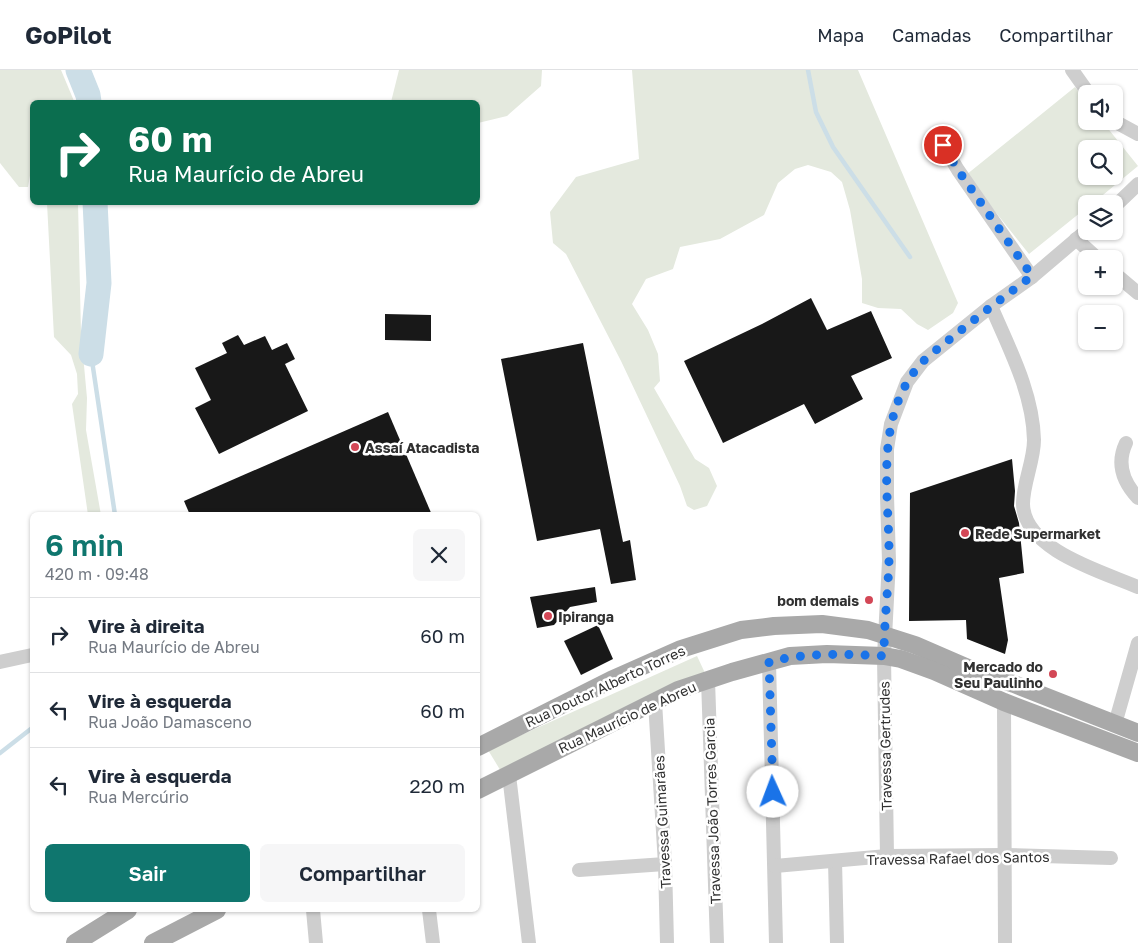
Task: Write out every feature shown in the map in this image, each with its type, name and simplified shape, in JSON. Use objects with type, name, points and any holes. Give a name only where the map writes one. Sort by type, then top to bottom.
[{"type":"main road","name":"Rua Doutor Alberto Torres","points":[[480,746],[612,680],[681,649],[741,630],[774,626],[822,624],[868,630],[915,645],[975,671],[1014,684],[1138,734]]},
{"type":"main road","name":"Rua Maurício de Abreu","points":[[480,789],[678,690],[790,656],[827,654],[884,656],[901,659],[934,671],[1004,702],[1138,753]]},
{"type":"main road","points":[[75,943],[125,912]]},
{"type":"main road","points":[[158,941],[213,912]]},
{"type":"street","points":[[1072,70],[1083,85]]},
{"type":"street","points":[[1123,125],[1138,134]]},
{"type":"street","points":[[943,145],[958,170],[1032,276]]},
{"type":"street","points":[[1123,198],[1138,184]]},
{"type":"street","name":"Travessa Gertrudes","points":[[887,856],[884,636],[889,561],[886,496],[887,450],[891,424],[907,382],[923,361],[1078,238]]},
{"type":"street","points":[[1123,280],[1138,293]]},
{"type":"street","points":[[991,306],[1013,357],[1032,418],[1034,442],[1023,504],[1030,526],[1040,539],[1057,551],[1138,587]]},
{"type":"street","points":[[1126,444],[1121,457],[1123,476],[1130,490],[1138,498]]},
{"type":"street","points":[[1115,724],[1138,643]]},
{"type":"street","points":[[0,662],[30,655]]},
{"type":"street","points":[[769,662],[776,943]]},
{"type":"street","name":"Travessa João Torres Garcia","points":[[708,680],[717,943]]},
{"type":"street","name":"Travessa Guimarães","points":[[655,702],[665,864],[667,943]]},
{"type":"street","points":[[1004,702],[1005,943]]},
{"type":"street","points":[[509,775],[528,943]]},
{"type":"street","name":"Travessa Rafael dos Santos","points":[[774,866],[887,856],[1005,855],[1111,858]]},
{"type":"street","points":[[835,861],[837,943]]},
{"type":"street","points":[[579,870],[665,864]]},
{"type":"street","points":[[313,912],[316,943]]},
{"type":"street","points":[[429,912],[433,943]]},
{"type":"shaded area","points":[[0,70],[61,70],[74,100],[30,100],[30,176],[28,187],[19,187],[0,163]]},
{"type":"shaded area","points":[[399,70],[542,70],[541,86],[507,116],[480,123],[480,100],[392,100]]},
{"type":"shaded area","points":[[632,70],[858,70],[958,303],[953,313],[928,330],[917,324],[901,309],[878,308],[862,303],[862,279],[850,210],[842,182],[831,172],[808,165],[795,169],[778,183],[764,215],[720,239],[680,247],[673,269],[646,279],[632,304],[648,330],[658,354],[660,381],[654,388],[695,459],[709,468],[717,486],[707,506],[694,510],[687,506],[680,486],[621,361],[566,254],[553,243],[550,212],[576,177],[639,159]]},
{"type":"shaded area","points":[[1075,87],[1078,91],[1078,130],[1109,130],[1117,140],[1078,140],[1078,185],[1115,185],[1103,195],[1078,195],[1078,214],[1029,254],[966,175]]},
{"type":"shaded area","points":[[1123,147],[1138,166],[1123,178]]},
{"type":"shaded area","points":[[47,205],[78,205],[81,333],[87,398],[86,430],[100,512],[88,512],[72,404],[78,394],[77,374],[71,355],[54,337]]},
{"type":"shaded area","points":[[697,656],[705,673],[502,773],[488,750]]},
{"type":"building","points":[[811,298],[827,330],[871,311],[892,358],[851,376],[863,399],[815,424],[804,404],[723,443],[684,361],[762,324]]},
{"type":"building","points":[[385,314],[431,315],[431,341],[385,340]]},
{"type":"building","points":[[238,335],[244,345],[265,336],[272,350],[287,343],[295,359],[285,364],[308,411],[219,454],[195,408],[211,400],[195,368],[227,353],[222,343]]},
{"type":"building","points":[[583,343],[623,542],[630,540],[636,580],[611,584],[600,529],[537,541],[501,359]]},
{"type":"building","name":"Assaí Atacadista","points":[[388,412],[431,512],[189,512],[184,501]]},
{"type":"building","name":"Rede Supermarket","points":[[1012,459],[1015,491],[1014,506],[1019,523],[1024,573],[999,578],[1008,640],[1005,654],[967,639],[966,620],[909,621],[910,493]]},
{"type":"building","name":"Ipiranga","points":[[595,587],[597,602],[570,607],[554,625],[537,628],[530,597]]},
{"type":"building","name":"Ipiranga","points":[[598,625],[613,659],[581,675],[564,641]]},
{"type":"waterway","points":[[78,70],[89,100]]},
{"type":"waterway","points":[[808,70],[816,112],[833,147],[910,257]]},
{"type":"waterway","points":[[91,354],[99,283],[95,205]]},
{"type":"waterway","points":[[91,354],[115,512]]},
{"type":"waterway","points":[[0,753],[30,730]]},
{"type":"place","name":"Assaí Atacadista","points":[[355,447]]},
{"type":"place","name":"Rede Supermarket","points":[[965,533]]},
{"type":"place","name":"bom demais","points":[[869,600]]},
{"type":"place","name":"Ipiranga","points":[[548,616]]},
{"type":"place","name":"Mercado do Seu Paulinho","points":[[1053,674]]},
{"type":"route","points":[[773,792],[769,662],[790,656],[827,654],[884,656],[889,561],[886,496],[887,450],[891,424],[907,382],[923,361],[991,306],[1032,276],[958,170],[943,145]]}]
